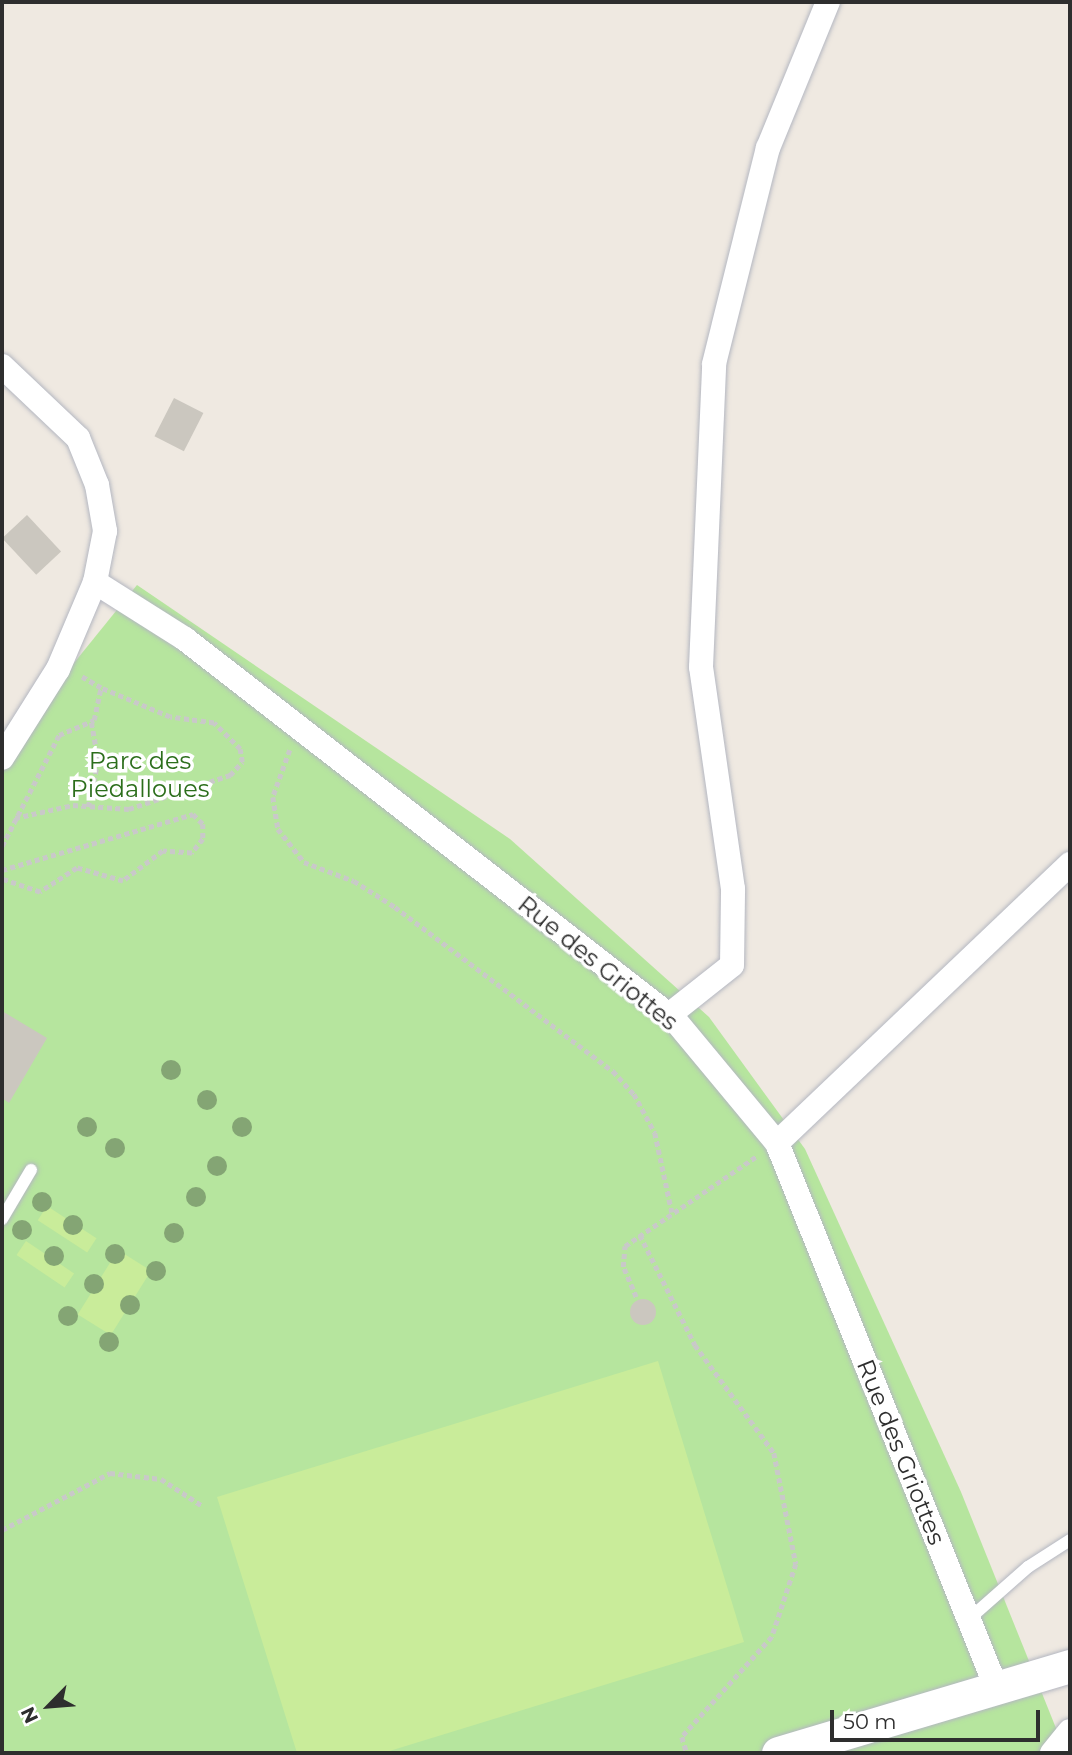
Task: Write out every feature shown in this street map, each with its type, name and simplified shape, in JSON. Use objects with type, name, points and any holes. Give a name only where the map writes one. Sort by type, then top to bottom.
[{"type":"main road","points":[[778,1753],[1070,1665]]},
{"type":"street","points":[[669,1015],[732,965],[733,889],[701,667],[715,364],[768,148],[828,2]]},
{"type":"street","points":[[2,366],[78,438],[97,485],[105,531],[95,582],[58,669],[2,758]]},
{"type":"street","name":"Rue des Griottes","points":[[95,582],[185,639],[669,1015],[777,1143],[996,1687]]},
{"type":"street","points":[[777,1143],[1070,864]]},
{"type":"street","points":[[1052,1753],[1070,1731]]},
{"type":"lane","points":[[2,1219],[31,1170]]},
{"type":"lane","points":[[968,1619],[1070,1540]]},
{"type":"path","points":[[15,818],[88,807],[129,809],[230,775],[242,762],[240,749],[214,723],[170,717],[58,669]]},
{"type":"path","points":[[2,846],[58,735],[91,722],[102,703],[102,688]]},
{"type":"path","points":[[88,807],[97,761],[91,722]]},
{"type":"path","points":[[302,730],[273,797],[278,830],[304,862],[354,881],[395,907],[613,1071],[634,1094],[655,1133],[672,1212]]},
{"type":"path","points":[[2,870],[193,814],[203,824],[203,839],[192,853],[163,852],[123,881],[77,868],[40,892],[2,879]]},
{"type":"path","points":[[636,1297],[623,1268],[625,1246],[777,1143]]},
{"type":"path","points":[[640,1235],[695,1345],[774,1453],[796,1564],[772,1637],[682,1737],[687,1753]]},
{"type":"path","points":[[2,1530],[110,1473],[161,1479],[201,1505]]},
{"type":"green space","name":"Parc des Piedalloues","points":[[137,585],[510,839],[709,1017],[805,1149],[961,1492],[1066,1753],[2,1753],[2,752]]},
{"type":"green space","points":[[47,1206],[96,1238],[87,1252],[38,1220]]},
{"type":"green space","points":[[26,1241],[74,1273],[65,1288],[16,1255]]},
{"type":"green space","points":[[118,1250],[151,1271],[111,1335],[78,1314]]},
{"type":"green space","points":[[658,1361],[744,1642],[383,1753],[297,1753],[217,1497]]},
{"type":"building","points":[[174,398],[203,413],[184,451],[154,436]]},
{"type":"building","points":[[27,515],[61,552],[36,575],[2,538]]},
{"type":"building","points":[[2,1011],[47,1038],[9,1103],[2,1098]]},
{"type":"building","points":[[643,1299],[652,1303],[656,1312],[652,1321],[643,1325],[634,1321],[630,1312],[634,1303]]}]
